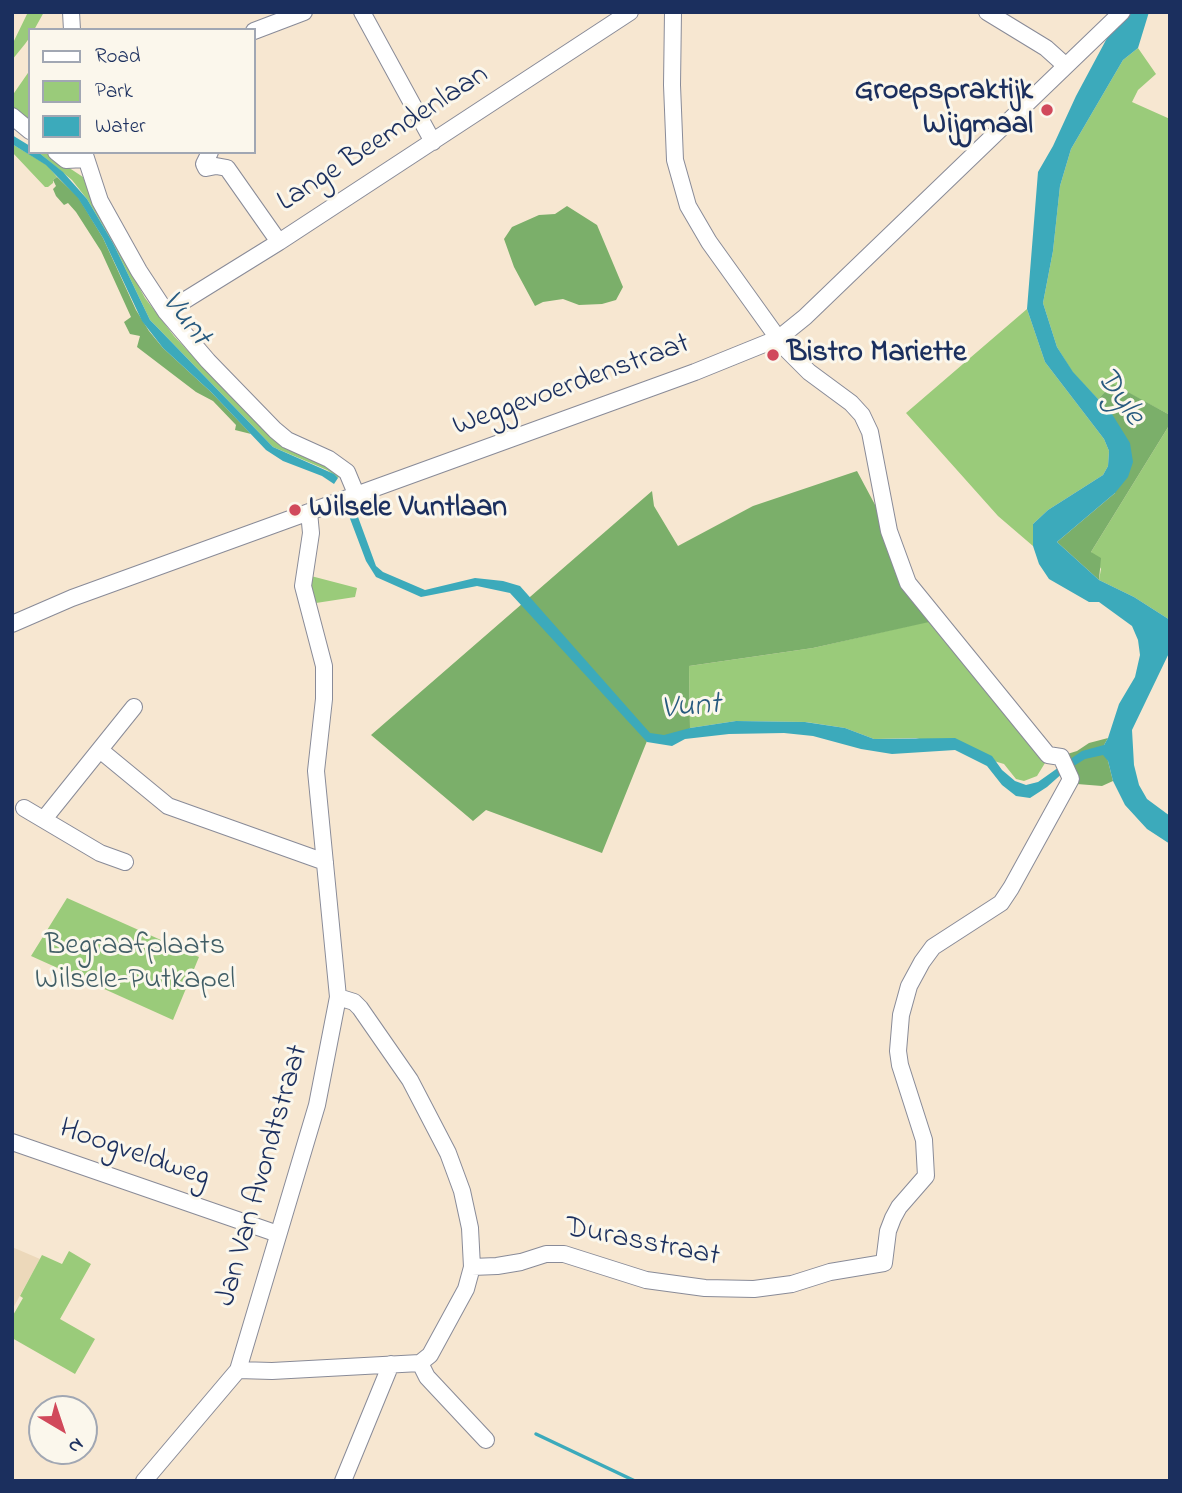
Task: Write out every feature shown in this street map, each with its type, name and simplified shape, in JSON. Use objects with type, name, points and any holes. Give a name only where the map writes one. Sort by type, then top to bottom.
[{"type":"street","points":[[256,30],[304,12]]},
{"type":"street","points":[[362,12],[433,142]]},
{"type":"street","name":"Lange Beemdenlaan","points":[[166,312],[279,242],[630,12]]},
{"type":"street","points":[[673,12],[672,123],[675,160],[688,206],[709,242],[779,338]]},
{"type":"street","points":[[987,12],[1046,48],[1066,66]]},
{"type":"street","name":"Weggevoerdenstraat","points":[[12,624],[72,598],[695,372],[779,338],[805,317],[1112,19]]},
{"type":"street","points":[[12,117],[28,129]]},
{"type":"street","points":[[58,154],[66,160],[85,156],[100,201],[139,271],[166,312],[208,361],[275,430],[287,440],[329,459],[348,472],[350,498]]},
{"type":"street","points":[[209,154],[204,164],[206,168],[227,168]]},
{"type":"street","points":[[219,154],[279,242]]},
{"type":"street","name":"Durasstraat","points":[[472,1267],[521,1262],[546,1254],[564,1254],[659,1282],[705,1288],[754,1289],[792,1284],[830,1272],[884,1263],[893,1218],[926,1176],[924,1140],[898,1051],[901,1016],[909,986],[933,947],[1001,903],[1070,777],[1062,759],[1048,755],[908,583],[889,531],[870,432],[862,415],[851,403],[800,364],[779,338]]},
{"type":"street","name":"Jan Van Avondtstraat","points":[[238,1370],[317,1105],[338,997],[316,771],[324,699],[324,666],[303,586],[311,533],[309,512]]},
{"type":"street","points":[[44,819],[134,707]]},
{"type":"street","points":[[100,750],[168,806],[325,862]]},
{"type":"street","points":[[24,808],[100,853],[125,862]]},
{"type":"street","points":[[144,1481],[238,1370],[272,1371],[420,1363],[430,1355],[466,1289],[472,1267],[472,1250],[464,1203],[448,1153],[410,1080],[369,1020],[354,1002],[338,997]]},
{"type":"street","name":"Hoogveldweg","points":[[12,1142],[278,1234]]},
{"type":"street","points":[[420,1363],[427,1377],[486,1440]]},
{"type":"street","points":[[343,1481],[391,1364]]},
{"type":"shaded area","points":[[12,1247],[40,1259],[12,1310]]},
{"type":"green space","points":[[28,12],[44,12],[35,28],[28,28],[28,40],[12,60],[12,45]]},
{"type":"green space","points":[[1138,48],[1156,74],[1138,90],[1132,102],[1170,119],[1170,415],[1113,385],[1098,399],[1073,373],[1057,347],[1043,303],[1053,251],[1060,186],[1071,149],[1123,60]]},
{"type":"green space","points":[[28,73],[28,119],[12,108],[12,96]]},
{"type":"green space","points":[[12,144],[47,165],[57,177],[45,187],[12,152]]},
{"type":"green space","points":[[40,154],[48,154],[83,177],[92,200],[145,298],[174,336],[231,397],[284,446],[331,467],[340,475],[338,478],[327,470],[273,447],[150,320],[113,243],[87,199],[72,180]]},
{"type":"green space","points":[[57,177],[78,197],[103,238],[136,310],[149,331],[251,434],[235,430],[236,425],[213,401],[196,392],[137,347],[140,336],[130,334],[124,322],[131,317],[101,251],[76,212],[56,196],[53,180]]},
{"type":"green space","points":[[567,206],[597,225],[623,287],[616,300],[579,305],[563,299],[535,306],[514,267],[504,239],[512,227],[539,215],[555,214]]},
{"type":"green space","points":[[1027,309],[1045,362],[1104,439],[1109,451],[1108,466],[1103,475],[1048,510],[1033,524],[1033,546],[998,516],[906,413]]},
{"type":"green space","points":[[1113,384],[1170,415],[1170,424],[1091,552],[1101,558],[1099,580],[1057,542],[1115,493],[1112,414],[1098,399]]},
{"type":"green space","points":[[1170,424],[1170,620],[1134,597],[1099,580],[1101,569],[1091,552]]},
{"type":"green space","points":[[857,471],[889,531],[908,583],[938,620],[813,648],[689,666],[690,728],[685,733],[664,739],[649,736],[602,853],[486,810],[473,821],[371,735],[652,491],[654,506],[678,546],[753,506]]},
{"type":"green space","points":[[311,576],[357,588],[355,597],[316,603]]},
{"type":"green space","points":[[930,621],[1045,763],[1037,776],[1024,781],[1016,779],[1004,764],[916,738],[874,739],[845,728],[806,722],[736,721],[690,728],[689,666],[813,648]]},
{"type":"green space","points":[[1108,738],[1104,745],[1113,781],[1102,786],[1077,784],[1064,755],[1089,743]]},
{"type":"green space","name":"Begraafplaats Wilsele-Putkapel","points":[[67,898],[199,957],[173,1020],[31,956]]},
{"type":"green space","points":[[69,1251],[91,1264],[60,1319],[95,1339],[75,1374],[12,1338],[12,1317],[42,1255],[62,1264]]},
{"type":"water","points":[[1121,12],[1149,12],[1138,48],[1123,60],[1071,149],[1060,186],[1053,251],[1043,303],[1057,347],[1073,372],[1112,414],[1130,443],[1133,462],[1128,477],[1115,493],[1057,542],[1099,580],[1134,597],[1170,620],[1170,651],[1132,730],[1134,765],[1139,785],[1147,799],[1170,816],[1170,844],[1147,829],[1125,805],[1113,781],[1108,761],[1103,755],[1085,759],[1069,769],[1066,762],[1082,751],[1104,745],[1108,738],[1119,704],[1135,677],[1140,655],[1138,640],[1132,626],[1099,602],[1089,602],[1049,579],[1039,564],[1033,546],[1033,524],[1048,510],[1103,475],[1108,466],[1109,451],[1104,439],[1045,362],[1027,309],[1038,172]]},
{"type":"water","points":[[12,135],[28,145],[28,154],[12,144]]},
{"type":"water","points":[[28,154],[40,154],[63,172],[87,199],[113,243],[150,320],[273,447],[334,474],[338,478],[334,484],[322,476],[283,461],[266,450],[211,392],[163,348],[142,321],[103,238],[78,198],[46,165]]},
{"type":"water","points":[[354,506],[376,566],[383,572],[425,590],[475,578],[520,586],[650,733],[664,735],[736,721],[805,722],[845,728],[874,739],[955,738],[992,756],[1002,770],[1015,781],[1026,785],[1038,782],[1062,765],[1065,771],[1030,798],[1016,796],[1002,785],[987,766],[955,750],[892,754],[813,736],[784,733],[729,734],[685,739],[672,746],[647,742],[510,593],[477,586],[421,597],[376,577],[366,561],[346,508]]},
{"type":"waterway","points":[[536,1434],[635,1481]]},
{"type":"place","name":"Groepspraktijk Wijgmaal","points":[[1047,110]]},
{"type":"place","name":"Bistro Mariette","points":[[773,355]]},
{"type":"place","name":"Wilsele Vuntlaan","points":[[295,510]]},
{"type":"water label","name":"Vunt","points":[[184,320]]},
{"type":"water label","name":"Dyle","points":[[1118,398]]},
{"type":"water label","name":"Vunt","points":[[691,709]]}]
